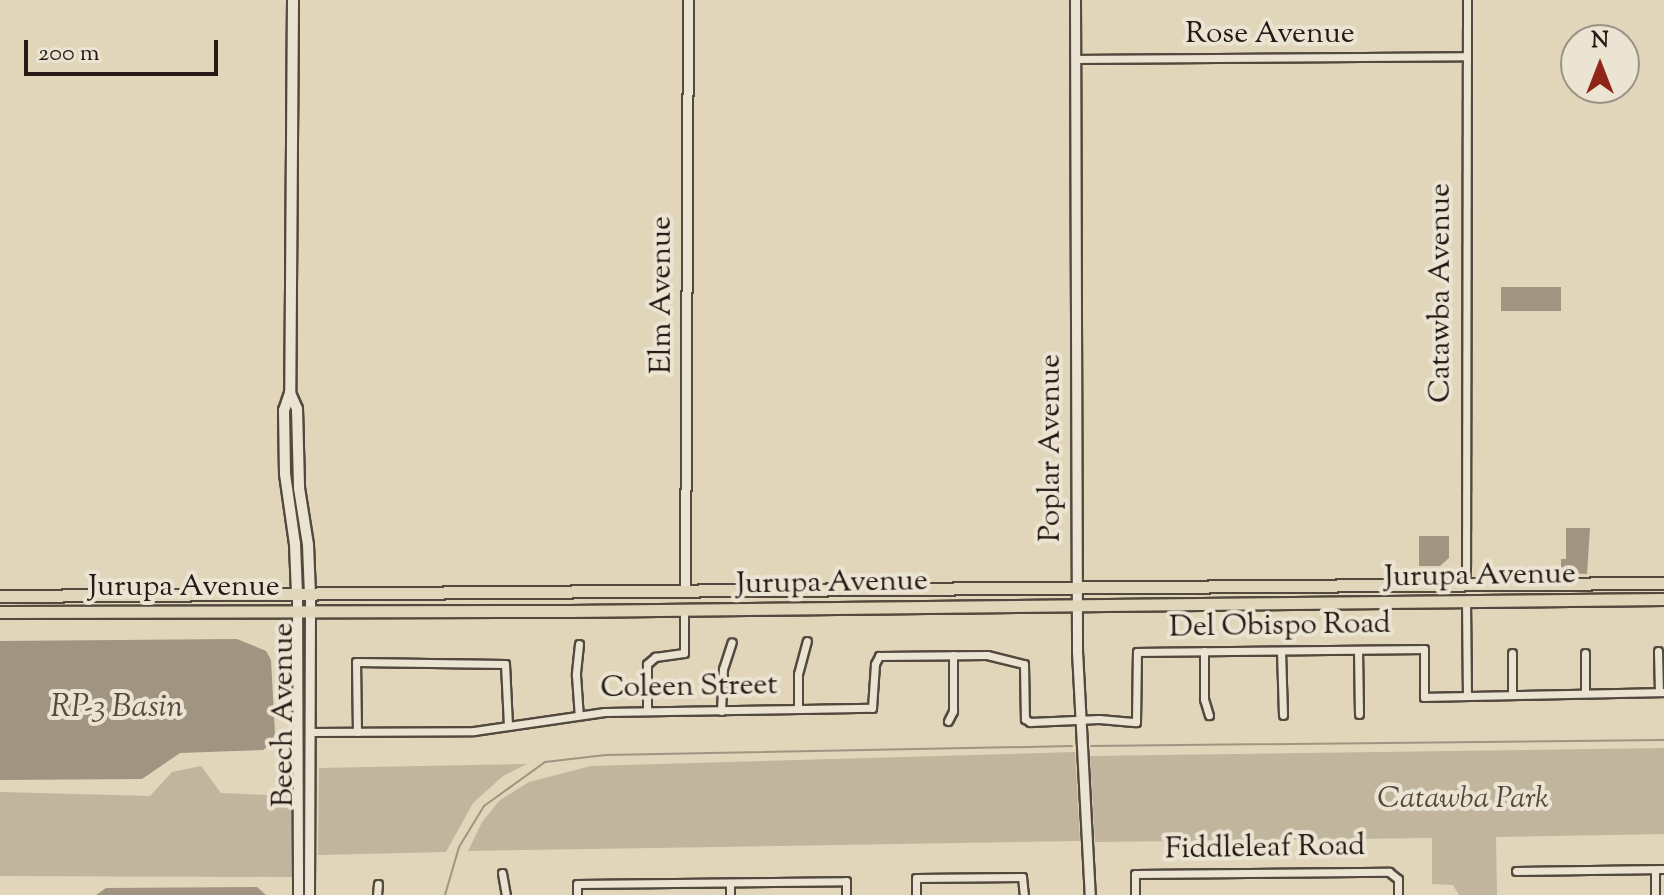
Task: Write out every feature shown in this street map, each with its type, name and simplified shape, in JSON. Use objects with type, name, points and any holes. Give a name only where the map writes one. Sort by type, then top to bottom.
[{"type":"main road","name":"Beech Avenue","points":[[293,0],[290,393],[297,409],[299,488],[308,545],[303,594]]},
{"type":"main road","name":"Jurupa Avenue","points":[[0,596],[1664,583]]},
{"type":"main road","name":"Jurupa Avenue","points":[[0,612],[1077,606],[1664,599]]},
{"type":"street","name":"Elm Avenue","points":[[685,591],[688,0]]},
{"type":"street","name":"Poplar Avenue","points":[[1075,0],[1077,606],[1081,749],[1090,895]]},
{"type":"street","name":"Catawba Avenue","points":[[1466,585],[1467,0]]},
{"type":"street","name":"Rose Avenue","points":[[1075,59],[1466,56]]},
{"type":"street","name":"Beech Avenue","points":[[298,895],[303,594]]},
{"type":"street","points":[[1466,601],[1467,696],[1661,692],[1658,651]]},
{"type":"street","points":[[647,711],[647,664],[655,657],[684,653],[684,609]]},
{"type":"street","name":"Beech Avenue","points":[[303,612],[309,732],[309,895]]},
{"type":"street","points":[[798,709],[798,674],[807,641]]},
{"type":"street","points":[[721,711],[723,669],[732,642]]},
{"type":"street","points":[[579,644],[576,675],[579,714]]},
{"type":"street","name":"Del Obispo Road","points":[[1080,720],[1136,722],[1137,652],[1424,649],[1424,697],[1467,696]]},
{"type":"street","points":[[1358,650],[1359,714]]},
{"type":"street","points":[[1204,651],[1204,699],[1209,715]]},
{"type":"street","points":[[1281,651],[1283,715]]},
{"type":"street","points":[[1512,653],[1512,694]]},
{"type":"street","points":[[1585,653],[1585,693]]},
{"type":"street","points":[[948,721],[953,711],[953,655]]},
{"type":"street","name":"Coleen Street","points":[[309,732],[467,731],[579,714],[647,711],[872,708],[875,664],[879,656],[994,656],[1024,664],[1025,719],[1030,722],[1080,720]]},
{"type":"street","points":[[357,732],[356,662],[505,664],[508,726]]},
{"type":"street","points":[[1516,871],[1660,870],[1655,895]]},
{"type":"street","points":[[502,873],[506,895]]},
{"type":"street","name":"Fiddleleaf Road","points":[[1135,895],[1135,874],[1395,874],[1398,895]]},
{"type":"street","points":[[916,895],[916,878],[1022,877],[1024,895]]},
{"type":"street","points":[[577,895],[577,884],[846,881],[846,895]]},
{"type":"street","points":[[730,883],[730,895]]},
{"type":"street","points":[[377,895],[378,884]]},
{"type":"green space","name":"Catawba Park","points":[[1664,748],[1664,834],[1496,837],[1497,895],[1459,895],[1453,885],[1432,884],[1432,838],[1095,842],[1090,756]]},
{"type":"green space","points":[[1075,752],[1080,841],[468,851],[482,822],[500,800],[529,782],[591,766]]},
{"type":"green space","points":[[527,764],[503,776],[473,803],[446,852],[318,855],[319,768]]},
{"type":"green space","points":[[201,766],[221,793],[292,796],[292,877],[0,876],[0,792],[150,796],[172,772]]},
{"type":"water","points":[[1501,287],[1561,287],[1561,311],[1501,311]]},
{"type":"water","points":[[1566,528],[1590,528],[1587,574],[1561,573],[1561,559],[1566,559]]},
{"type":"water","points":[[1419,536],[1449,536],[1449,558],[1440,566],[1419,566]]},
{"type":"water","name":"RP-3 Basin","points":[[237,639],[266,651],[271,660],[275,733],[271,744],[263,750],[180,753],[142,779],[0,780],[0,641]]},
{"type":"water","points":[[257,887],[266,895],[96,895],[106,888]]},
{"type":"waterway","points":[[1091,746],[1664,740]]},
{"type":"waterway","points":[[445,895],[459,847],[484,806],[545,762],[606,755],[1072,746]]}]
